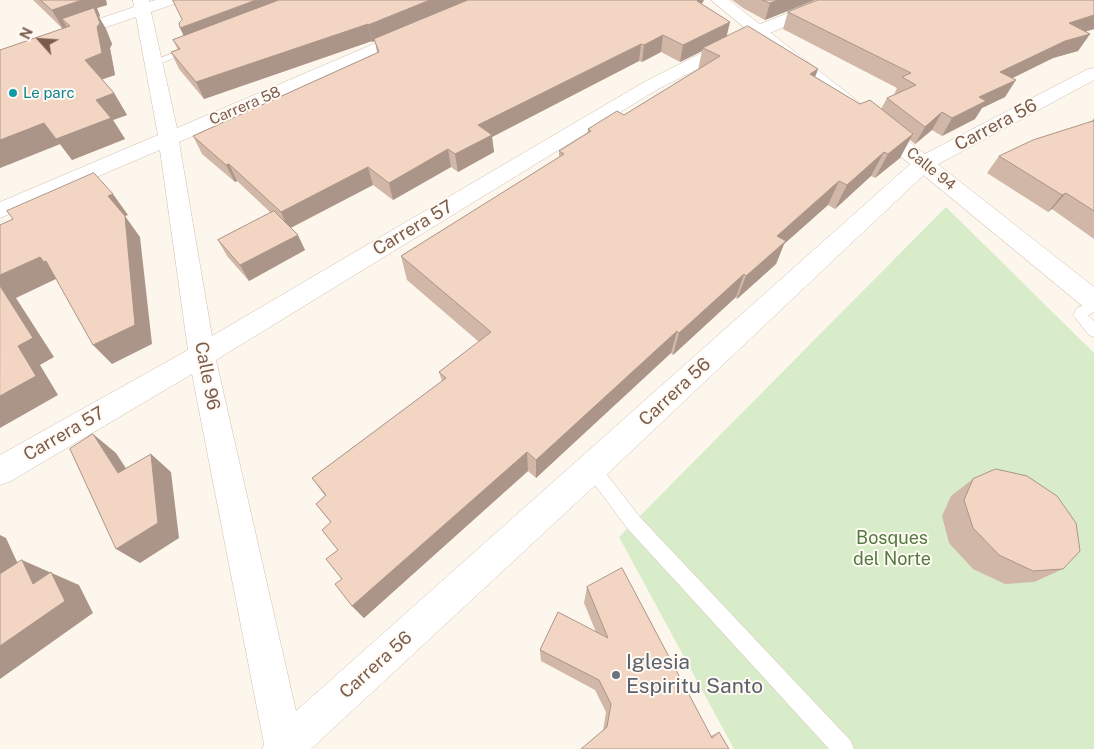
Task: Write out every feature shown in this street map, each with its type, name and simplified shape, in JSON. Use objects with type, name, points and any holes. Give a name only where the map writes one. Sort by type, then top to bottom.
[{"type":"street","points":[[0,58],[142,5],[171,0]]},
{"type":"street","name":"Calle 94","points":[[719,0],[1094,301]]},
{"type":"street","name":"Carrera 57","points":[[0,471],[202,355],[652,85],[759,31],[834,0]]},
{"type":"street","name":"Calle 96","points":[[142,5],[169,139],[202,355],[284,748]]},
{"type":"street","name":"Carrera 58","points":[[0,211],[426,28]]},
{"type":"street","name":"Carrera 56","points":[[284,748],[924,163],[1094,73]]},
{"type":"lane","points":[[154,63],[202,44]]},
{"type":"lane","points":[[1094,306],[1082,312],[1080,316],[1094,331]]},
{"type":"lane","points":[[592,468],[633,522],[843,749]]},
{"type":"green space","name":"Bosques del Norte","points":[[946,207],[1094,353],[1094,749],[734,749],[619,537]]},
{"type":"building","points":[[41,0],[82,0],[52,10]]},
{"type":"building","points":[[173,0],[256,0],[180,28],[179,23],[182,20]]},
{"type":"building","points":[[279,0],[430,0],[368,25],[196,82],[171,52],[180,49],[173,40]]},
{"type":"building","points":[[468,0],[698,0],[730,22],[683,45],[663,35],[644,45],[641,44],[478,125],[492,135],[455,154],[448,149],[389,183],[368,167],[281,212],[229,164],[226,165],[193,136],[379,52],[374,39]]},
{"type":"building","points":[[763,0],[778,0],[770,3]]},
{"type":"building","points":[[818,0],[1094,0],[1094,15],[1069,23],[1090,34],[1065,41],[1000,72],[1016,80],[979,97],[986,101],[952,118],[942,112],[925,127],[887,98],[916,85],[902,77],[911,73],[788,12]]},
{"type":"building","points":[[94,8],[100,23],[97,27],[102,53],[85,60],[114,93],[96,100],[111,118],[56,139],[44,123],[0,140],[0,50],[70,26],[62,19]]},
{"type":"building","points":[[748,26],[818,69],[810,74],[860,104],[870,100],[913,134],[888,154],[884,152],[847,185],[839,181],[777,236],[786,241],[746,276],[744,274],[679,333],[677,331],[536,460],[527,452],[352,606],[335,584],[342,579],[326,559],[338,550],[322,530],[331,522],[316,504],[326,495],[312,478],[446,378],[439,372],[491,332],[401,256],[564,154],[559,151],[591,131],[588,129],[617,111],[624,115],[720,56],[703,48]]},
{"type":"building","points":[[1094,121],[1094,211],[1066,193],[1062,195],[999,156],[1033,140]]},
{"type":"building","points":[[94,173],[113,194],[108,196],[125,216],[135,325],[93,345],[46,261],[44,262],[40,257],[0,275],[0,225],[13,219],[7,211]]},
{"type":"building","points":[[274,211],[298,235],[240,265],[218,240]]},
{"type":"building","points":[[0,286],[33,338],[18,346],[36,376],[0,396]]},
{"type":"building","points":[[93,434],[118,473],[151,454],[158,523],[116,549],[70,449]]},
{"type":"building","points":[[996,469],[1027,476],[1057,496],[1076,523],[1080,551],[1063,569],[1033,571],[999,555],[973,528],[964,500],[973,479]]},
{"type":"building","points":[[22,560],[33,584],[51,572],[65,601],[0,646],[0,574]]},
{"type":"building","name":"Iglesia Espiritu Santo","points":[[622,568],[712,738],[719,732],[729,749],[581,749],[607,727],[611,704],[599,680],[540,650],[558,612],[608,638],[587,587]]},
{"type":"place","name":"Le parc","points":[[13,93]]},
{"type":"place","name":"Iglesia Espiritu Santo","points":[[616,675]]}]
